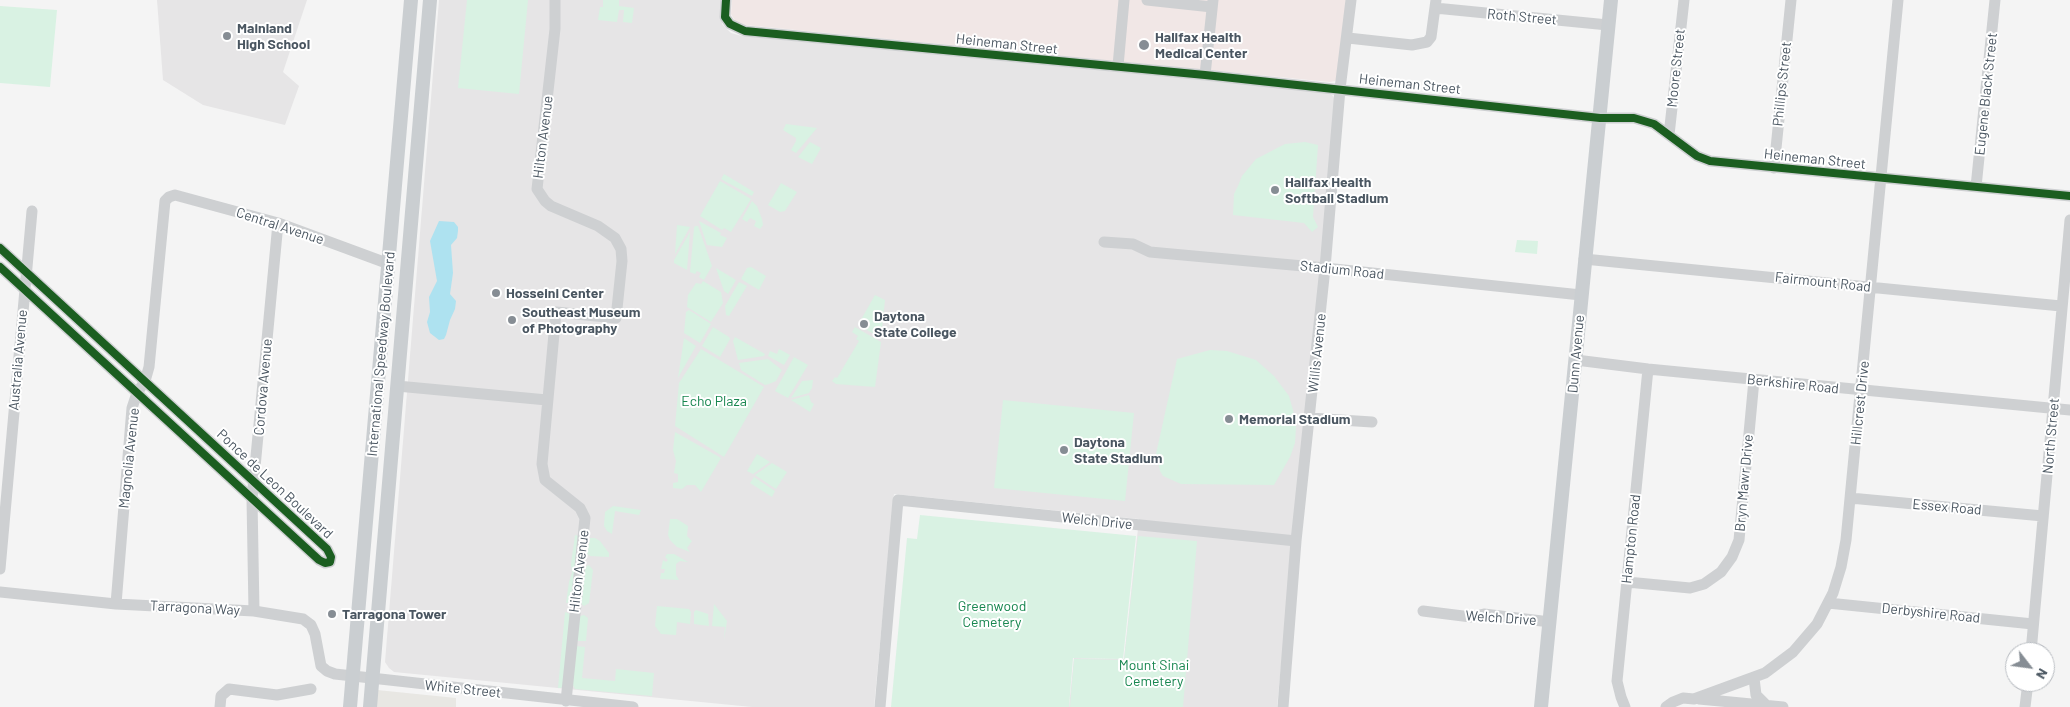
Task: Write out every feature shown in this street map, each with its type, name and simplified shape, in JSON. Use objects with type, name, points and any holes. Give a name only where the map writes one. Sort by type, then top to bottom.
[{"type":"main road","name":"International Speedway Boulevard","points":[[350,707],[411,0]]},
{"type":"main road","name":"International Speedway Boulevard","points":[[370,707],[430,0]]},
{"type":"main road","name":"Dunn Avenue","points":[[1541,707],[1611,0]]},
{"type":"main road","points":[[409,23],[416,29],[419,36],[413,105],[419,116]]},
{"type":"main road","points":[[389,264],[395,280],[388,352],[389,367],[397,386]]},
{"type":"main road","points":[[375,416],[383,424],[384,430],[378,509],[385,532]]},
{"type":"street","name":"Hilton Avenue","points":[[555,0],[555,29],[537,189],[551,206],[598,226],[615,238],[621,249],[622,260],[616,318],[556,312],[542,457],[545,480],[580,508],[585,518],[566,700]]},
{"type":"street","name":"Heineman Street","points":[[726,0],[725,17],[735,28],[745,31],[1205,74],[1600,118],[1634,118],[1654,124],[1697,156],[1710,161],[2070,196]]},
{"type":"street","points":[[1118,66],[1124,0]]},
{"type":"street","points":[[1147,0],[1213,3],[1205,74]]},
{"type":"street","name":"Willis Avenue","points":[[1283,707],[1296,541],[1325,268],[1340,89],[1348,38],[1351,0]]},
{"type":"street","name":"Moore Street","points":[[1669,135],[1684,0]]},
{"type":"street","name":"Phillips Street","points":[[1774,168],[1791,0]]},
{"type":"street","name":"Hillcrest Drive","points":[[1666,707],[1683,698],[1694,699],[1754,678],[1765,673],[1793,652],[1817,624],[1828,603],[1841,566],[1846,540],[1898,0]]},
{"type":"street","name":"Eugene Black Street","points":[[1976,188],[1995,0]]},
{"type":"street","points":[[1348,38],[1419,44],[1427,42],[1431,37],[1435,4]]},
{"type":"street","name":"Roth Street","points":[[1435,4],[1608,25]]},
{"type":"street","name":"Central Avenue","points":[[169,196],[175,195],[278,223],[389,264]]},
{"type":"street","name":"Magnolia Avenue","points":[[116,604],[132,408],[137,393],[145,380],[149,366],[166,201],[169,196]]},
{"type":"street","name":"Australia Avenue","points":[[0,569],[32,211]]},
{"type":"street","name":"North Street","points":[[2032,642],[2070,220]]},
{"type":"street","name":"Cordova Avenue","points":[[254,611],[252,499],[278,223]]},
{"type":"street","name":"Stadium Road","points":[[1104,242],[1133,244],[1150,252],[1581,295]]},
{"type":"street","name":"Ponce de Leon Boulevard","points":[[0,248],[330,552],[330,562],[325,563],[319,560],[0,267]]},
{"type":"street","name":"Fairmount Road","points":[[1584,259],[2061,306]]},
{"type":"street","name":"Berkshire Road","points":[[1576,360],[1648,370],[2070,410]]},
{"type":"street","name":"Hampton Road","points":[[1625,707],[1617,681],[1648,370]]},
{"type":"street","name":"Bryn Mawr Drive","points":[[1627,582],[1690,588],[1704,584],[1722,572],[1732,557],[1739,540],[1754,380]]},
{"type":"street","points":[[397,386],[547,400]]},
{"type":"street","points":[[1310,418],[1372,422]]},
{"type":"street","name":"Essex Road","points":[[1850,498],[2044,516]]},
{"type":"street","name":"Welch Drive","points":[[880,707],[898,500],[1296,541]]},
{"type":"street","name":"Tarragona Way","points":[[0,592],[116,604],[254,611],[303,619],[308,622],[314,634],[321,666],[326,671],[353,677]]},
{"type":"street","name":"Derbyshire Road","points":[[1828,603],[2033,624]]},
{"type":"street","name":"Welch Drive","points":[[1423,611],[1471,617],[1484,614],[1550,622]]},
{"type":"street","name":"White Street","points":[[353,677],[633,707]]},
{"type":"street","points":[[1754,678],[1756,695],[1766,705]]},
{"type":"street","points":[[220,707],[221,696],[229,689],[277,695],[310,689]]},
{"type":"street","points":[[2025,707],[2027,692]]},
{"type":"street","points":[[1694,699],[1783,707]]},
{"type":"shaded area","name":"Mainland High School","points":[[157,0],[307,0],[283,72],[299,86],[285,125],[203,105],[163,80]]},
{"type":"shaded area","name":"Daytona State College","points":[[439,0],[722,0],[722,24],[731,33],[742,36],[1328,92],[1333,96],[1337,105],[1277,707],[1069,707],[1074,658],[1124,659],[1139,519],[894,494],[874,707],[752,707],[394,672],[389,668],[385,662]]},
{"type":"shaded area","name":"Halifax Health Medical Center","points":[[732,0],[1346,0],[1338,77],[1335,81],[1330,82],[745,25],[735,21],[731,14]]},
{"type":"shaded area","points":[[377,690],[456,698],[456,707],[375,707]]},
{"type":"green space","points":[[467,0],[528,0],[519,94],[458,88]]},
{"type":"green space","points":[[603,0],[619,0],[619,6],[634,8],[632,23],[623,22],[624,10],[619,10],[617,22],[598,20],[600,7],[603,7]]},
{"type":"green space","points":[[0,6],[57,10],[50,87],[0,83]]},
{"type":"green space","points":[[786,124],[817,128],[796,153],[791,150],[796,138],[783,130]]},
{"type":"green space","points":[[810,142],[821,148],[812,164],[798,157]]},
{"type":"green space","name":"Halifax Health Softball Stadium","points":[[1305,142],[1318,145],[1313,217],[1318,227],[1312,232],[1304,223],[1233,215],[1234,194],[1242,176],[1256,159],[1285,144]]},
{"type":"green space","points":[[724,174],[754,192],[752,196],[721,179]]},
{"type":"green space","points":[[720,181],[751,199],[731,232],[724,228],[722,230],[700,216]]},
{"type":"green space","points":[[781,183],[797,192],[785,211],[780,212],[768,205]]},
{"type":"green space","points":[[752,201],[757,206],[762,219],[763,225],[760,229],[754,226],[756,221],[750,218],[747,222],[742,219]]},
{"type":"green space","points":[[699,221],[727,238],[722,247],[707,245]]},
{"type":"green space","points":[[677,225],[690,227],[675,254]]},
{"type":"green space","points":[[695,226],[698,226],[712,266],[704,280],[699,277],[701,273],[697,271],[695,274],[690,272]]},
{"type":"green space","points":[[690,232],[687,270],[674,263],[674,260]]},
{"type":"green space","points":[[1517,240],[1538,241],[1537,254],[1515,252]]},
{"type":"green space","points":[[751,267],[766,276],[759,290],[741,279],[747,268]]},
{"type":"green space","points":[[716,268],[736,280],[728,294],[724,291]]},
{"type":"green space","points":[[703,281],[721,292],[723,303],[711,322],[687,307],[688,295],[696,283],[701,284]]},
{"type":"green space","points":[[739,282],[747,286],[729,316],[726,315],[725,306]]},
{"type":"green space","points":[[875,295],[885,300],[881,338],[858,325]]},
{"type":"green space","points":[[689,310],[711,324],[700,343],[684,333],[686,312]]},
{"type":"green space","points":[[713,327],[730,339],[720,357],[702,346]]},
{"type":"green space","points":[[855,327],[881,342],[875,387],[836,384],[832,381],[835,377],[837,378],[859,341],[856,339],[858,336],[852,332]]},
{"type":"green space","points":[[735,337],[765,354],[764,356],[738,360],[733,341]]},
{"type":"green space","points":[[684,338],[696,346],[678,378]]},
{"type":"green space","name":"Echo Plaza","points":[[701,349],[764,387],[724,457],[675,426],[679,383]]},
{"type":"green space","points":[[779,349],[790,355],[784,365],[768,356],[770,351],[777,354]]},
{"type":"green space","name":"Memorial Stadium","points":[[1210,350],[1227,351],[1256,360],[1274,376],[1289,396],[1296,427],[1295,443],[1290,457],[1274,485],[1181,484],[1163,476],[1160,471],[1156,454],[1177,359]]},
{"type":"green space","points":[[794,357],[808,365],[788,398],[775,391]]},
{"type":"green space","points":[[768,359],[782,370],[776,381],[765,385],[741,370],[739,363]]},
{"type":"green space","points":[[813,380],[809,393],[791,398],[802,381]]},
{"type":"green space","points":[[809,395],[811,402],[814,404],[810,412],[791,400]]},
{"type":"green space","name":"Daytona State Stadium","points":[[1003,400],[1134,413],[1125,501],[994,488]]},
{"type":"green space","points":[[675,432],[721,458],[701,492],[695,485],[687,485],[682,489],[673,488],[673,483],[678,482],[678,474],[674,473],[676,461],[673,450]]},
{"type":"green space","points":[[757,454],[770,462],[753,474],[747,471]]},
{"type":"green space","points":[[772,463],[787,472],[776,489],[755,475]]},
{"type":"green space","points":[[754,477],[775,491],[772,497],[750,483]]},
{"type":"green space","points":[[613,506],[641,510],[639,515],[615,511],[612,534],[604,526],[605,512]]},
{"type":"green space","name":"Greenwood Cemetery","points":[[920,515],[1136,536],[1123,659],[1073,658],[1069,707],[891,707],[907,538],[917,539]]},
{"type":"green space","points":[[670,519],[677,519],[688,526],[687,536],[692,541],[687,548],[690,552],[677,547],[670,540],[668,535]]},
{"type":"green space","points":[[575,535],[578,536],[571,602],[566,603],[572,573],[571,564]]},
{"type":"green space","name":"Mount Sinai Cemetery","points":[[1138,536],[1197,541],[1183,707],[1070,707],[1074,659],[1124,660]]},
{"type":"green space","points":[[590,538],[600,541],[609,553],[609,557],[590,556],[587,554]]},
{"type":"green space","points":[[667,554],[674,554],[688,562],[680,561],[676,564],[676,575],[679,580],[660,579],[661,573],[664,573],[665,569],[661,569],[663,560],[666,562],[668,560],[665,557]]},
{"type":"green space","points":[[589,565],[593,570],[589,603],[584,606],[580,603],[585,567]]},
{"type":"green space","points":[[714,604],[727,621],[724,640],[725,627],[712,626]]},
{"type":"green space","points":[[657,606],[689,609],[691,612],[690,624],[677,622],[676,635],[661,634],[655,626]]},
{"type":"green space","points":[[696,610],[708,614],[709,626],[694,624],[694,612]]},
{"type":"green space","points":[[565,612],[570,614],[563,685],[561,688],[558,688]]},
{"type":"green space","points":[[584,615],[588,618],[586,641],[576,641],[580,616]]},
{"type":"green space","points":[[576,646],[585,647],[582,678],[615,681],[616,669],[654,673],[652,696],[575,689],[572,683]]},
{"type":"water","points":[[439,221],[454,222],[458,227],[458,231],[457,238],[451,245],[453,273],[450,294],[456,301],[455,309],[444,339],[439,340],[430,333],[427,322],[430,312],[429,297],[437,281],[430,241]]},
{"type":"cycle path","points":[[726,0],[725,17],[730,24],[745,31],[1205,75],[1600,118],[1634,118],[1654,124],[1697,156],[1710,161],[2070,196]]},
{"type":"cycle path","points":[[0,248],[327,549],[331,557],[330,562],[325,563],[319,560],[0,267]]},
{"type":"place","name":"Mainland High School","points":[[227,36]]},
{"type":"place","name":"Halifax Health Medical Center","points":[[1144,45]]},
{"type":"place","name":"Halifax Health Softball Stadium","points":[[1275,190]]},
{"type":"place","name":"Hosseini Center","points":[[496,293]]},
{"type":"place","name":"Southeast Museum of Photography","points":[[512,320]]},
{"type":"place","name":"Daytona State College","points":[[864,324]]},
{"type":"place","name":"Memorial Stadium","points":[[1229,419]]},
{"type":"place","name":"Daytona State Stadium","points":[[1064,450]]},
{"type":"place","name":"Tarragona Tower","points":[[332,614]]}]
